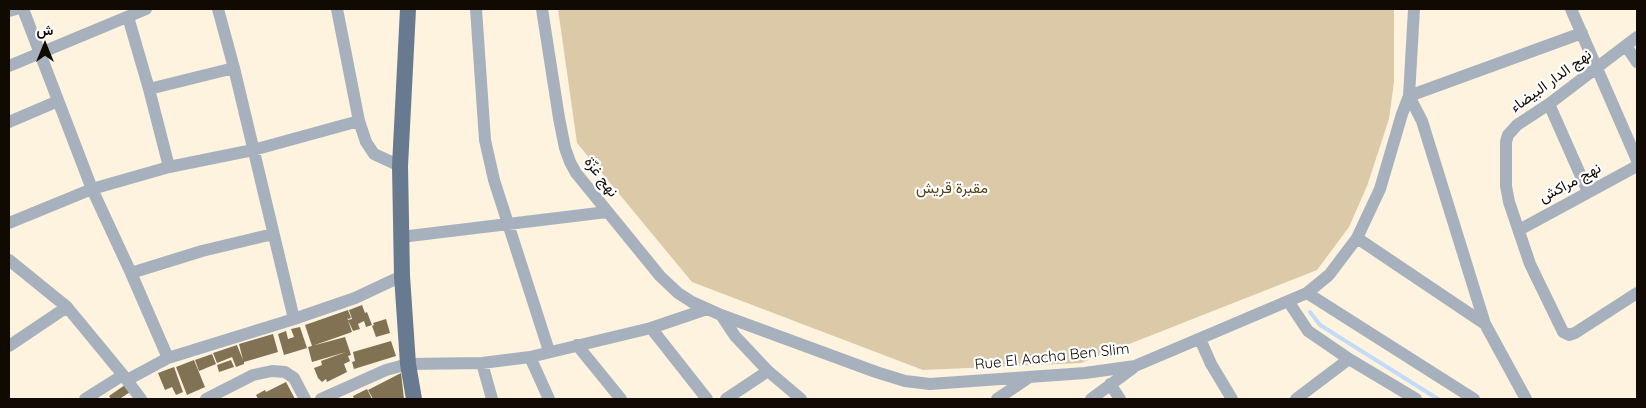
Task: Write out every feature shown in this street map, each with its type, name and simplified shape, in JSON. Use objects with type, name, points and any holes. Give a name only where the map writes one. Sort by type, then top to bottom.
[{"type":"main road","points":[[408,9],[400,166],[402,276],[408,364],[413,399]]},
{"type":"street","points":[[9,11],[16,9]]},
{"type":"street","points":[[23,9],[92,189],[168,358]]},
{"type":"street","points":[[9,66],[146,9]]},
{"type":"street","points":[[218,9],[294,319]]},
{"type":"street","points":[[337,9],[359,121],[366,142],[374,154],[400,166]]},
{"type":"street","points":[[476,9],[485,140],[494,180],[549,351]]},
{"type":"street","name":"نهج غزّة","points":[[542,9],[565,148],[576,173],[660,276],[678,293],[692,302],[721,315]]},
{"type":"street","points":[[1414,9],[1409,96],[1422,121],[1485,324],[1526,399]]},
{"type":"street","points":[[1571,9],[1637,160]]},
{"type":"street","points":[[128,17],[149,89],[168,167]]},
{"type":"street","points":[[1409,96],[1582,33]]},
{"type":"street","name":"نهج الدار البيضاء","points":[[1637,37],[1549,104],[1517,125],[1508,135],[1506,142],[1506,186],[1509,202],[1530,264],[1563,332],[1569,335],[1575,333],[1637,292]]},
{"type":"street","points":[[1626,46],[1637,62]]},
{"type":"street","points":[[149,89],[234,68]]},
{"type":"street","name":"Rue El Aacha Ben Slim","points":[[721,315],[905,381],[930,384],[1028,378],[1135,366],[1288,301],[1307,292],[1329,275],[1357,238],[1380,189],[1409,96]]},
{"type":"street","points":[[9,122],[58,101]]},
{"type":"street","points":[[1549,104],[1588,192]]},
{"type":"street","points":[[9,223],[92,189],[168,167],[253,150],[359,121]]},
{"type":"street","name":"نهج مراكش","points":[[1519,230],[1637,166]]},
{"type":"street","points":[[401,238],[607,212]]},
{"type":"street","points":[[131,273],[202,251],[272,234]]},
{"type":"street","points":[[1357,238],[1485,324]]},
{"type":"street","points":[[9,260],[67,307],[141,399]]},
{"type":"street","points":[[85,399],[168,358],[294,319],[354,298],[402,276]]},
{"type":"street","points":[[1307,292],[1474,399]]},
{"type":"street","points":[[1288,301],[1308,331],[1349,359],[1416,399]]},
{"type":"street","points":[[9,346],[67,307]]},
{"type":"street","points":[[321,399],[386,370],[408,364],[482,363],[530,357],[577,344],[651,328],[707,309]]},
{"type":"street","points":[[721,315],[735,336],[768,371],[801,399]]},
{"type":"street","points":[[651,328],[707,399]]},
{"type":"street","points":[[1200,339],[1211,364],[1232,399]]},
{"type":"street","points":[[577,344],[621,399]]},
{"type":"street","points":[[530,357],[550,399]]},
{"type":"street","points":[[1296,399],[1349,359]]},
{"type":"street","points":[[482,363],[492,399]]},
{"type":"street","points":[[1091,399],[1135,366]]},
{"type":"street","points":[[206,399],[253,375],[272,371],[285,372],[294,378],[305,399]]},
{"type":"street","points":[[726,399],[768,371]]},
{"type":"street","points":[[997,399],[1028,378]]},
{"type":"street","points":[[1110,384],[1120,399]]},
{"type":"green space","name":"مقبرة قريش","points":[[558,9],[1394,9],[1394,82],[1389,119],[1367,186],[1349,227],[1317,270],[1081,363],[923,370],[692,282],[577,143]]},
{"type":"building","points":[[362,305],[372,325],[366,327],[364,321],[358,324],[360,329],[353,331],[348,320],[352,319],[349,310]]},
{"type":"building","points":[[348,310],[351,318],[348,319],[347,317],[352,332],[312,346],[305,325]]},
{"type":"building","points":[[386,319],[390,333],[376,337],[372,326],[374,325],[373,323]]},
{"type":"building","points":[[300,327],[307,348],[284,355],[278,334],[286,331],[288,339],[294,337],[291,329]]},
{"type":"building","points":[[273,334],[278,352],[244,362],[244,364],[236,367],[232,357],[217,363],[213,353],[237,345],[243,360],[239,344]]},
{"type":"building","points":[[345,337],[351,355],[348,356],[350,361],[344,364],[347,372],[327,382],[326,379],[322,382],[314,368],[322,365],[321,361],[346,352],[312,362],[308,347]]},
{"type":"building","points":[[391,341],[396,356],[354,369],[352,362],[355,361],[353,352]]},
{"type":"building","points":[[212,354],[216,364],[199,371],[195,360]]},
{"type":"building","points":[[194,360],[205,387],[187,395],[176,367]]},
{"type":"building","points":[[231,360],[234,367],[219,372],[217,365]]},
{"type":"building","points":[[174,367],[183,392],[176,395],[172,387],[165,390],[158,373]]},
{"type":"building","points":[[401,373],[404,399],[373,399],[368,390]]},
{"type":"building","points":[[286,382],[295,399],[258,399],[256,395]]},
{"type":"building","points":[[125,385],[130,392],[121,399],[111,399],[109,396]]},
{"type":"building","points":[[367,389],[372,399],[354,399],[353,396]]},
{"type":"waterway","points":[[1310,312],[1320,325],[1438,399]]}]
